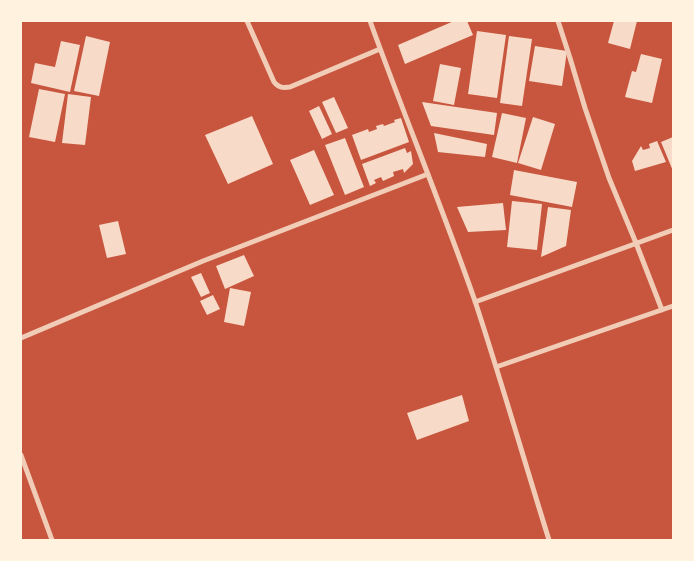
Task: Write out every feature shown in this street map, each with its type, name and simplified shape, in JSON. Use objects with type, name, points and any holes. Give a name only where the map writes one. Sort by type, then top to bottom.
[{"type":"street","points":[[246,21],[274,82],[283,88],[290,87],[380,49]]},
{"type":"street","points":[[370,21],[475,302],[548,540]]},
{"type":"street","points":[[558,21],[584,108],[609,178],[662,310]]},
{"type":"street","points":[[21,338],[203,261],[428,174]]},
{"type":"street","points":[[475,302],[673,230]]},
{"type":"street","points":[[496,367],[673,306]]},
{"type":"street","points":[[21,455],[52,540]]},
{"type":"building","points":[[454,21],[467,21],[473,35],[405,64],[398,45]]},
{"type":"building","points":[[614,21],[637,21],[630,49],[608,43]]},
{"type":"building","points":[[477,31],[506,35],[497,98],[468,94]]},
{"type":"building","points":[[86,36],[110,42],[99,96],[74,91]]},
{"type":"building","points":[[509,36],[532,39],[522,106],[500,103]]},
{"type":"building","points":[[61,41],[80,45],[70,92],[31,83],[35,63],[55,67]]},
{"type":"building","points":[[535,46],[567,51],[562,86],[529,81]]},
{"type":"building","points":[[641,54],[662,59],[652,103],[625,97],[632,71],[636,72]]},
{"type":"building","points":[[440,64],[461,68],[454,105],[433,101]]},
{"type":"building","points":[[39,89],[65,94],[55,142],[29,137]]},
{"type":"building","points":[[68,94],[91,97],[85,145],[62,143]]},
{"type":"building","points":[[334,97],[348,128],[336,133],[322,102]]},
{"type":"building","points":[[422,102],[497,113],[494,135],[431,126]]},
{"type":"building","points":[[319,106],[332,134],[322,139],[309,111]]},
{"type":"building","points":[[502,113],[526,118],[517,163],[492,157]]},
{"type":"building","points":[[252,116],[273,164],[228,184],[205,135]]},
{"type":"building","points":[[533,117],[555,124],[541,170],[518,163]]},
{"type":"building","points":[[401,118],[409,142],[361,160],[352,135],[368,129],[369,132],[377,129],[376,126],[383,124],[384,126]]},
{"type":"building","points":[[434,133],[487,144],[485,157],[438,152]]},
{"type":"building","points":[[673,137],[673,171],[661,142]]},
{"type":"building","points":[[345,138],[364,187],[345,195],[325,145]]},
{"type":"building","points":[[657,141],[666,162],[635,171],[632,161],[641,146],[643,150],[650,148],[649,144]]},
{"type":"building","points":[[405,148],[407,153],[411,151],[413,164],[404,173],[403,169],[393,172],[394,176],[383,181],[381,177],[374,180],[376,183],[370,186],[362,164]]},
{"type":"building","points":[[314,150],[334,195],[310,205],[290,160]]},
{"type":"building","points":[[514,170],[577,182],[572,207],[510,195]]},
{"type":"building","points":[[512,201],[542,204],[537,250],[507,247]]},
{"type":"building","points":[[503,203],[506,230],[468,232],[457,207]]},
{"type":"building","points":[[548,207],[571,210],[566,246],[541,257]]},
{"type":"building","points":[[118,221],[126,254],[107,258],[99,225]]},
{"type":"building","points":[[244,255],[254,276],[225,289],[216,266]]},
{"type":"building","points":[[201,273],[210,293],[201,297],[191,277]]},
{"type":"building","points":[[230,288],[251,292],[244,326],[224,322]]},
{"type":"building","points":[[213,295],[220,309],[207,315],[200,301]]},
{"type":"building","points":[[462,395],[469,421],[417,440],[407,413]]}]
